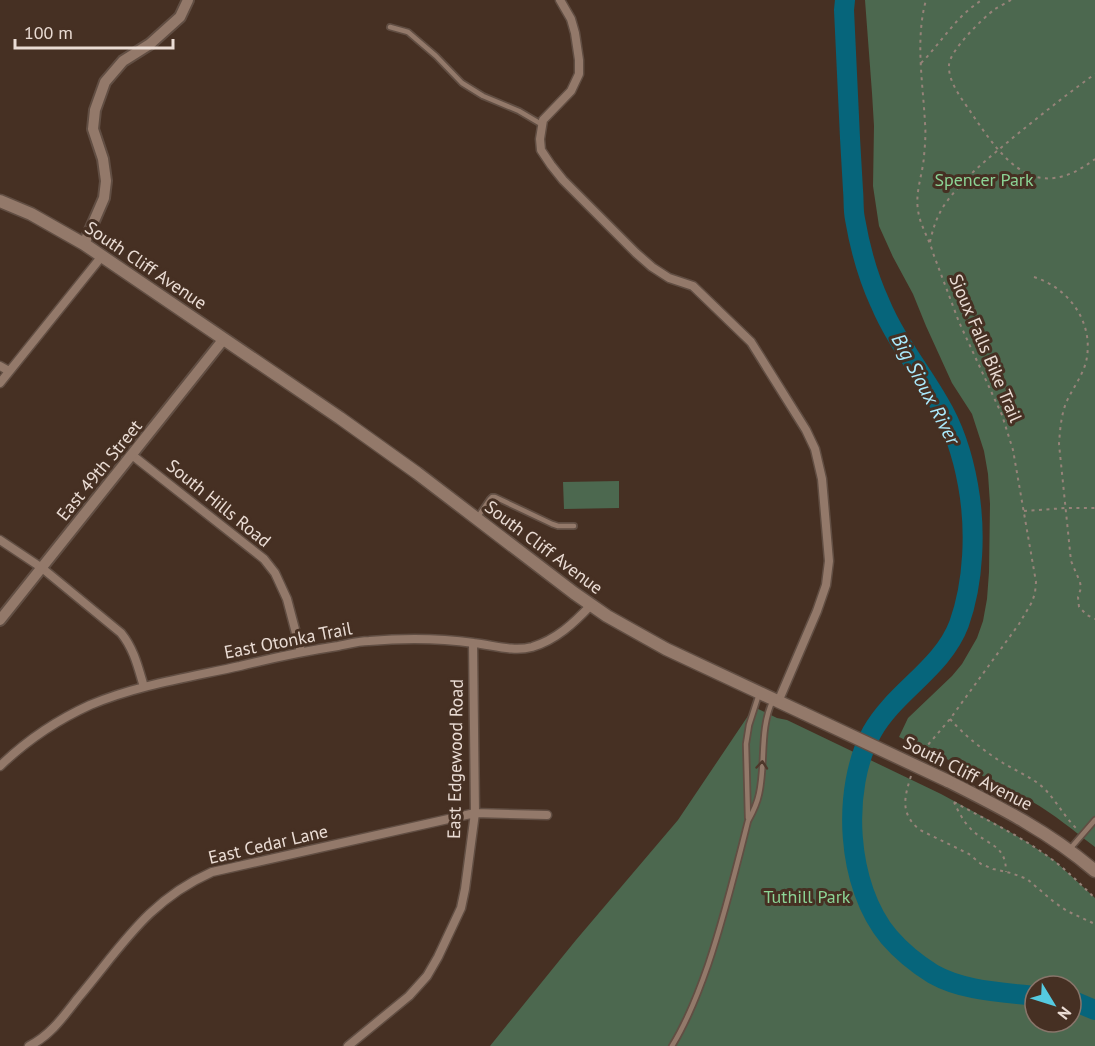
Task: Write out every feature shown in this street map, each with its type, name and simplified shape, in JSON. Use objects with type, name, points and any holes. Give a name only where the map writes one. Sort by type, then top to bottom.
[{"type":"main road","name":"South Cliff Avenue","points":[[0,201],[31,214],[102,256],[358,430],[591,605],[646,639],[948,781],[1012,814],[1036,827],[1095,871]]},
{"type":"street","points":[[84,244],[104,198],[106,181],[103,159],[93,129],[95,110],[105,82],[123,61],[150,44],[180,16],[188,0]]},
{"type":"street","points":[[560,0],[571,19],[575,33],[579,74],[571,91],[541,124],[541,150],[563,180],[636,253],[669,278],[693,286],[751,342],[816,449],[822,478],[829,561],[826,585],[818,611],[776,701]]},
{"type":"street","points":[[0,383],[102,256]]},
{"type":"street","name":"East 49th Street","points":[[0,620],[224,340]]},
{"type":"street","points":[[0,366],[9,372]]},
{"type":"street","name":"South Hills Road","points":[[132,455],[264,559],[275,573],[287,598],[301,652]]},
{"type":"street","points":[[0,540],[42,568],[120,633],[134,653],[144,687]]},
{"type":"street","name":"East Otonka Trail","points":[[0,766],[44,730],[76,712],[144,687],[301,652],[376,640],[433,639],[521,649],[544,642],[567,628],[591,605]]},
{"type":"street","name":"East Edgewood Road","points":[[348,1046],[409,996],[427,976],[461,908],[475,813],[473,643]]},
{"type":"street","name":"East Cedar Lane","points":[[29,1046],[49,1033],[149,913],[194,880],[212,872],[475,813],[547,815]]},
{"type":"lane","points":[[390,27],[408,32],[462,83],[483,96],[519,111],[541,124]]},
{"type":"lane","points":[[477,519],[490,499],[495,497],[552,524],[574,526]]},
{"type":"lane","points":[[748,821],[746,744],[759,693]]},
{"type":"lane","points":[[672,1046],[696,1000],[718,935],[748,821],[760,793],[765,726],[768,714],[776,701]]},
{"type":"lane","points":[[1069,850],[1095,820]]},
{"type":"path","name":"Sioux Falls Bike Trail","points":[[917,762],[1019,624],[1035,593],[1034,568],[1024,511],[1012,450],[1002,415],[958,322],[930,242],[922,227],[917,207],[924,159],[925,125],[921,63],[922,20],[926,0]]},
{"type":"path","points":[[921,63],[955,22],[982,0]]},
{"type":"path","points":[[1011,0],[995,9],[977,25],[951,56],[950,75],[954,85],[998,150],[1024,172],[1040,178],[1056,178],[1069,175],[1095,159]]},
{"type":"path","points":[[930,242],[934,224],[944,205],[962,183],[998,150],[1095,74]]},
{"type":"path","points":[[1034,277],[1051,284],[1072,301],[1080,313],[1088,339],[1086,359],[1080,378],[1067,402],[1059,444],[1071,561],[1081,588],[1078,597],[1079,607],[1095,619]]},
{"type":"path","points":[[1024,511],[1095,508]]},
{"type":"path","points":[[950,720],[962,733],[1047,791],[1071,823],[1083,834]]},
{"type":"path","points":[[911,773],[905,810],[913,825],[969,854],[981,864],[1027,879],[1054,902],[1095,924]]},
{"type":"path","points":[[1006,872],[1003,854],[972,830],[958,811],[954,801],[1045,854],[1066,870],[1095,898]]},
{"type":"green space","name":"Spencer Park","points":[[865,0],[1095,0],[1095,847],[1031,801],[899,737],[908,718],[952,676],[977,638],[987,599],[990,504],[984,451],[972,414],[952,383],[913,294],[879,226],[873,186],[874,126]]},
{"type":"green space","points":[[619,481],[619,508],[564,509],[563,482]]},
{"type":"green space","name":"Tuthill Park","points":[[754,707],[777,718],[787,720],[941,794],[1000,826],[1055,861],[1095,898],[1095,1046],[490,1046],[678,820]]},
{"type":"waterway","name":"Big Sioux River","points":[[845,0],[854,216],[859,241],[872,283],[886,316],[939,403],[961,453],[971,502],[973,537],[968,591],[959,624],[951,640],[930,667],[882,717],[872,732],[862,755],[852,808],[857,865],[864,891],[875,916],[889,937],[921,966],[957,984],[982,990],[1023,995]]},
{"type":"waterway","name":"Big Sioux River","points":[[1083,1005],[1095,1010]]}]
